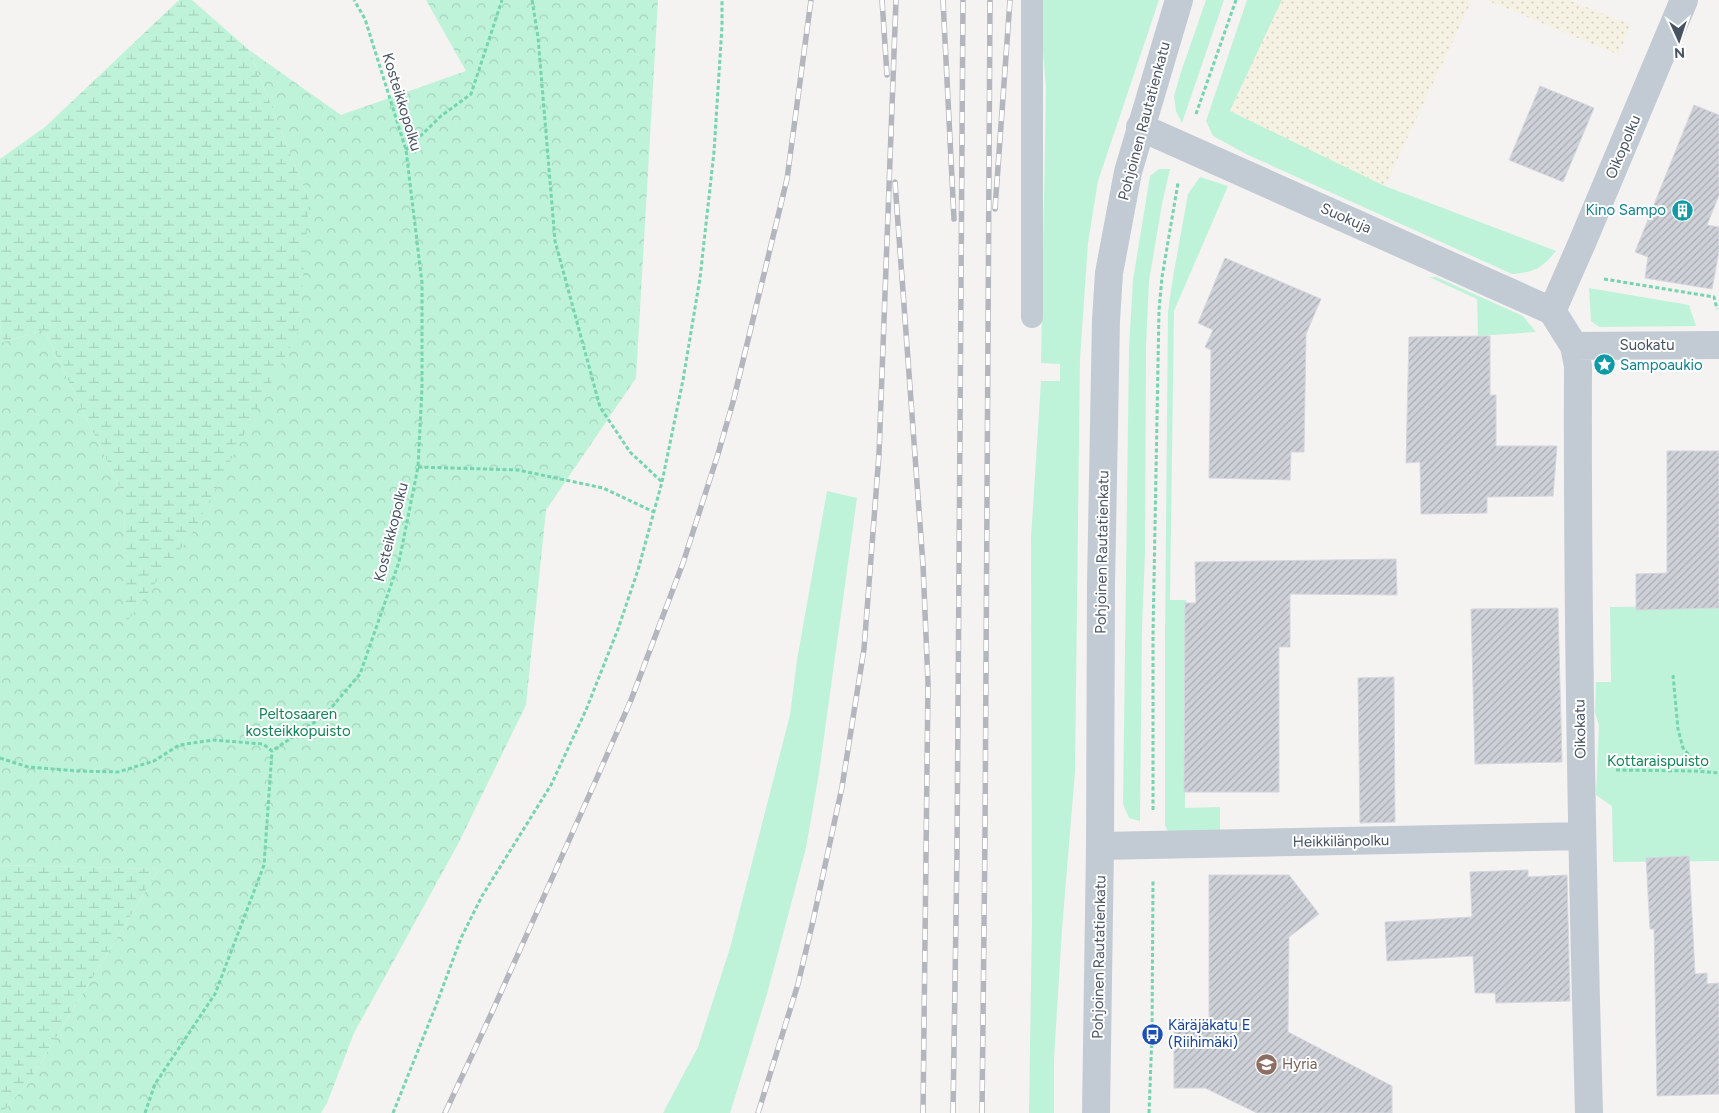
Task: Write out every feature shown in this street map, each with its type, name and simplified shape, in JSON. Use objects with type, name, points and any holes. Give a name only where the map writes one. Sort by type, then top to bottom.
[{"type":"street","name":"Pohjoinen Rautatienkatu","points":[[1096,1113],[1101,584],[1106,320],[1109,272],[1128,172],[1179,0]]},
{"type":"street","name":"Oikopolku","points":[[1552,311],[1684,0]]},
{"type":"street","name":"Suokuja","points":[[1140,127],[1552,311]]},
{"type":"street","points":[[1552,311],[1574,346]]},
{"type":"street","name":"Suokatu","points":[[1574,346],[1719,345]]},
{"type":"street","name":"Oikokatu","points":[[1574,346],[1578,366],[1577,530],[1580,770],[1589,1113]]},
{"type":"street","name":"Heikkilänpolku","points":[[1100,846],[1582,836]]},
{"type":"lane","points":[[1032,0],[1032,317]]},
{"type":"path","name":"Kosteikkopolku","points":[[272,751],[325,714],[360,674],[399,562],[418,467],[422,388],[422,283],[406,150],[365,19],[354,0]]},
{"type":"path","points":[[406,150],[441,116],[471,94],[502,0]]},
{"type":"path","points":[[532,0],[538,37],[555,241],[600,407],[630,452],[662,482]]},
{"type":"path","points":[[393,1113],[436,1008],[461,938],[482,896],[551,785],[586,710],[618,629],[638,570],[662,482],[683,380],[700,278],[714,152],[722,0]]},
{"type":"path","points":[[1149,1113],[1153,1006],[1153,634],[1159,310],[1162,277],[1177,188],[1199,104],[1236,0]]},
{"type":"path","points":[[1569,273],[1714,298],[1717,312]]},
{"type":"path","points":[[418,467],[518,470],[603,488],[654,512]]},
{"type":"path","points":[[1673,675],[1678,729],[1683,748],[1703,771]]},
{"type":"path","points":[[0,758],[28,767],[118,772],[154,761],[179,745],[213,740],[263,744],[272,751],[264,865],[215,994],[155,1084],[145,1113]]},
{"type":"path","points":[[1580,770],[1703,771],[1719,773]]},
{"type":"green space","points":[[179,0],[192,0],[249,50],[309,200],[299,330],[193,532],[125,624],[124,496],[44,330],[3,342],[0,322],[0,159],[45,127]]},
{"type":"green space","name":"Peltosaaren kosteikkopuisto","points":[[426,0],[658,0],[636,378],[546,510],[526,705],[458,844],[354,1033],[327,1103],[321,1113],[2,1113],[30,1080],[159,869],[0,865],[0,322],[3,342],[44,330],[124,496],[126,623],[309,200],[249,50],[341,115],[466,71]]},
{"type":"green space","points":[[1039,0],[1159,0],[1098,181],[1088,243],[1080,359],[1075,772],[1062,929],[1054,1059],[1054,1113],[1029,1113],[1032,922],[1031,538],[1041,381],[1060,381],[1060,364],[1041,363],[1046,89]]},
{"type":"green space","points":[[1206,0],[1224,0],[1182,123],[1176,111],[1174,96]]},
{"type":"green space","points":[[1247,0],[1282,0],[1230,111],[1385,186],[1556,251],[1542,266],[1532,271],[1512,274],[1248,155],[1213,136],[1206,121]]},
{"type":"green space","points":[[1159,169],[1170,169],[1149,281],[1146,347],[1145,553],[1142,627],[1140,821],[1129,818],[1123,804],[1129,347],[1133,280],[1150,176]]},
{"type":"green space","points":[[1200,177],[1228,186],[1174,311],[1170,600],[1186,600],[1185,808],[1220,807],[1220,833],[1169,834],[1165,825],[1168,312],[1188,194]]},
{"type":"green space","points":[[1429,277],[1436,277],[1523,316],[1536,332],[1478,336],[1477,299]]},
{"type":"green space","points":[[1589,288],[1689,305],[1696,326],[1599,327],[1591,321]]},
{"type":"green space","points":[[827,491],[857,498],[819,773],[806,848],[767,994],[730,1113],[663,1113],[698,1047],[730,948],[790,715],[797,660]]},
{"type":"green space","name":"Kottaraispuisto","points":[[1719,606],[1719,861],[1613,862],[1612,806],[1596,795],[1599,726],[1595,712],[1596,682],[1611,682],[1610,607]]},
{"type":"green space","points":[[0,865],[159,869],[30,1080],[2,1113],[0,1113]]},
{"type":"sand","points":[[1282,0],[1472,0],[1385,186],[1230,111]]},
{"type":"sand","points":[[1486,0],[1568,0],[1630,24],[1619,55]]},
{"type":"building","points":[[1540,86],[1594,108],[1563,182],[1509,160]]},
{"type":"building","name":"Kino Sampo","points":[[1694,105],[1719,115],[1719,195],[1707,225],[1719,227],[1719,251],[1712,289],[1645,278],[1648,257],[1635,252]]},
{"type":"building","points":[[1225,258],[1321,299],[1306,334],[1304,452],[1291,452],[1290,480],[1209,478],[1211,350],[1205,347],[1213,330],[1198,323]]},
{"type":"building","points":[[1490,336],[1490,395],[1496,395],[1496,446],[1557,446],[1553,496],[1487,497],[1487,513],[1421,514],[1420,462],[1406,463],[1409,337]]},
{"type":"building","points":[[1667,451],[1719,451],[1719,608],[1636,610],[1636,574],[1667,573]]},
{"type":"building","points":[[1396,559],[1397,595],[1290,594],[1290,647],[1279,647],[1279,792],[1184,792],[1185,603],[1196,603],[1195,562]]},
{"type":"building","points":[[1558,608],[1562,762],[1475,764],[1471,609]]},
{"type":"building","points":[[1394,677],[1395,822],[1360,823],[1358,678]]},
{"type":"building","points":[[1689,856],[1695,974],[1707,973],[1707,984],[1719,983],[1719,1094],[1657,1096],[1654,929],[1650,929],[1646,858]]},
{"type":"building","points":[[1528,870],[1528,877],[1567,875],[1570,1001],[1496,1003],[1495,993],[1475,993],[1473,956],[1387,961],[1385,922],[1472,917],[1470,872]]},
{"type":"building","points":[[1209,875],[1289,875],[1319,914],[1289,937],[1288,1032],[1392,1086],[1392,1113],[1257,1113],[1205,1088],[1174,1088],[1174,1026],[1209,1026]]},
{"type":"railway","points":[[445,1113],[631,700],[683,563],[733,402],[787,179],[811,0]]},
{"type":"railway","points":[[882,0],[887,75]]},
{"type":"railway","points":[[758,1113],[798,984],[813,921],[842,787],[864,649],[879,454],[896,0]]},
{"type":"railway","points":[[943,0],[954,219]]},
{"type":"railway","points":[[953,1113],[957,854],[963,0]]},
{"type":"railway","points":[[982,1113],[990,0]]},
{"type":"railway","points":[[995,209],[1010,0]]},
{"type":"railway","points":[[895,182],[923,565],[928,683],[923,1113]]},
{"type":"place","name":"Kino Sampo","points":[[1682,210]]},
{"type":"place","name":"Sampoaukio","points":[[1604,365]]},
{"type":"place","name":"Käräjäkatu E (Riihimäki)","points":[[1152,1034]]},
{"type":"place","name":"Hyria","points":[[1266,1064]]}]
